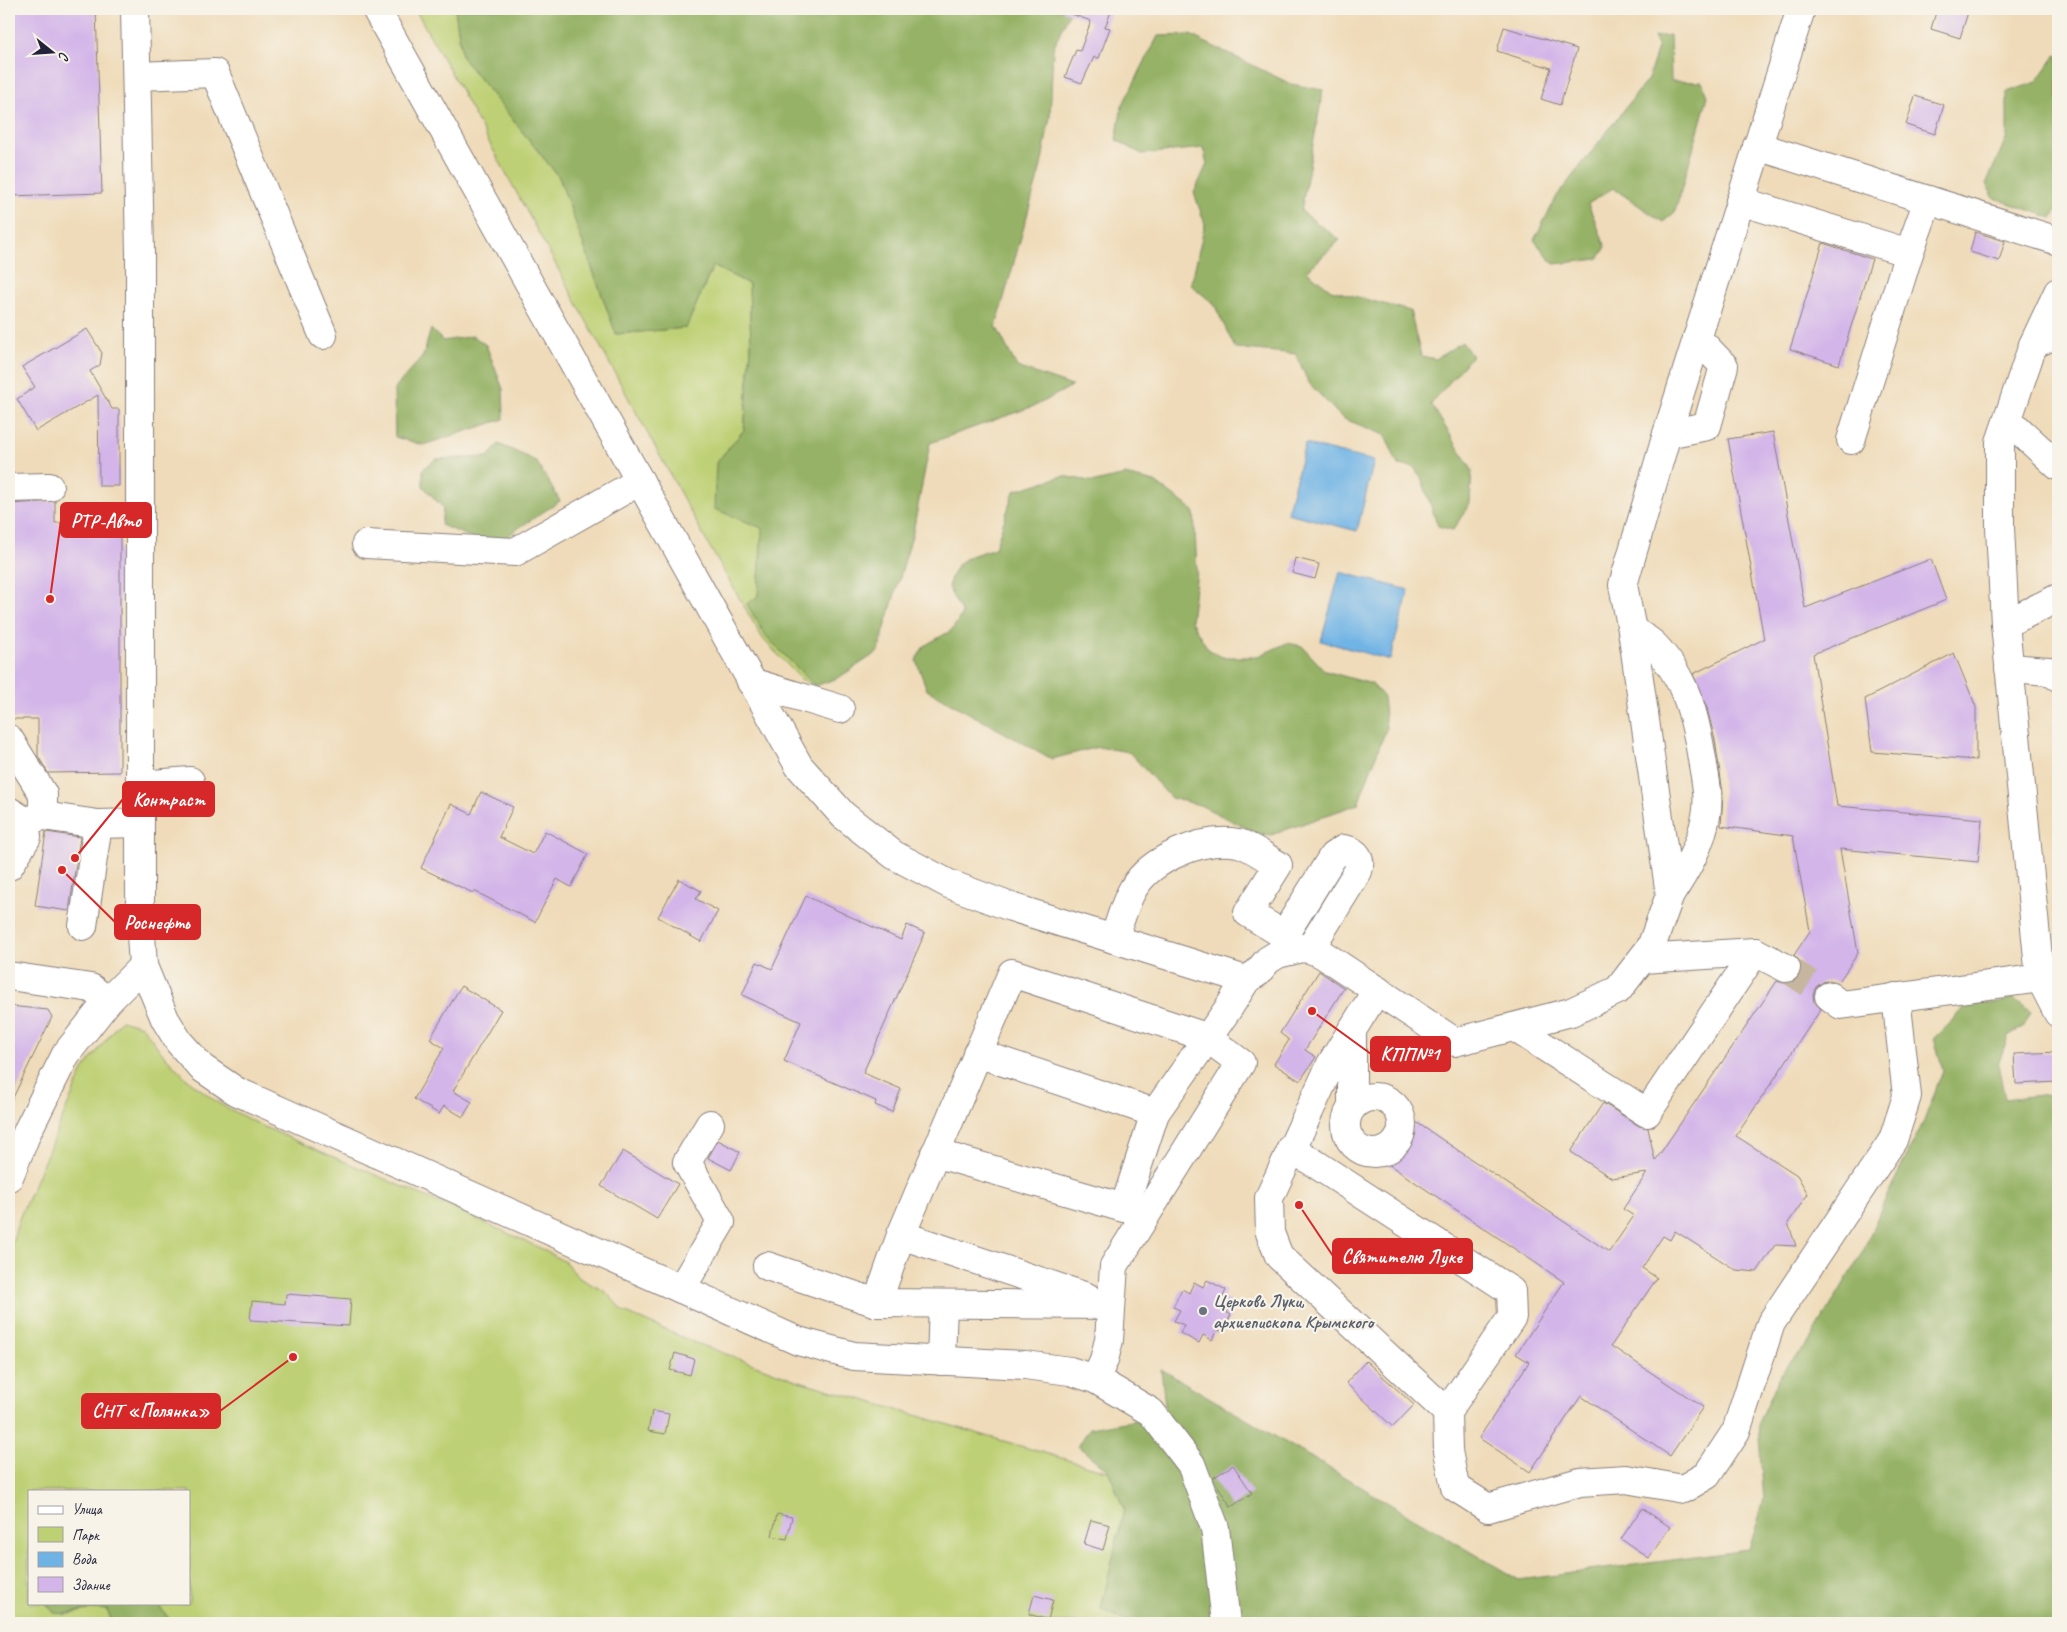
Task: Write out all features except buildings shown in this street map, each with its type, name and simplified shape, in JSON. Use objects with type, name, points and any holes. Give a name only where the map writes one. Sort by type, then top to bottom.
[{"type":"street","points":[[135,9],[140,254],[140,919],[143,966],[165,1020],[179,1042],[202,1068],[236,1091],[798,1341],[854,1356],[1025,1364],[1070,1371],[1095,1379],[1151,1412],[1191,1464],[1215,1528],[1226,1623]]},
{"type":"street","points":[[376,9],[799,766],[843,815],[894,855],[949,884],[1011,907],[1246,980]]},
{"type":"street","points":[[1670,896],[1632,630],[1623,585],[1667,434],[1801,9]]},
{"type":"street","points":[[137,76],[216,73],[323,335]]},
{"type":"street","points":[[1757,146],[2058,241]]},
{"type":"street","points":[[1740,200],[1909,253]]},
{"type":"street","points":[[1851,440],[1909,253],[1928,200]]},
{"type":"street","points":[[2058,292],[2033,345],[2000,442],[2000,528],[2005,624],[2040,978],[2058,1013]]},
{"type":"street","points":[[2033,345],[2058,333]]},
{"type":"street","points":[[1667,434],[1707,426],[1724,366],[1697,338]]},
{"type":"street","points":[[2008,420],[2058,466]]},
{"type":"street","points":[[366,544],[515,552],[640,481]]},
{"type":"street","points":[[9,488],[49,487]]},
{"type":"street","points":[[2005,624],[2058,598]]},
{"type":"street","points":[[1114,939],[1125,906],[1134,887],[1150,870],[1164,859],[1184,850],[1210,843],[1238,843],[1278,865],[1248,913],[1295,945],[1322,954],[1455,1042],[1571,1012],[1618,990],[1651,948],[1670,896],[1687,870],[1706,816],[1708,791],[1695,718],[1688,696],[1673,670],[1653,644],[1632,630]]},
{"type":"street","points":[[2009,668],[2049,671],[2058,677]]},
{"type":"street","points":[[752,682],[840,709]]},
{"type":"street","points":[[9,739],[43,794],[20,818]]},
{"type":"street","points":[[141,785],[190,782]]},
{"type":"street","points":[[20,818],[98,824],[140,823]]},
{"type":"street","points":[[9,866],[28,837],[20,818]]},
{"type":"street","points":[[84,926],[98,824]]},
{"type":"street","points":[[1095,1379],[1104,1360],[1109,1340],[1114,1266],[1124,1208],[1155,1113],[1228,1009],[1246,980],[1257,973],[1268,960],[1295,945]]},
{"type":"street","points":[[1642,959],[1755,952],[1786,968]]},
{"type":"street","points":[[1514,1027],[1647,1113],[1755,952]]},
{"type":"street","points":[[10,1173],[28,1130],[66,1054],[108,1001],[143,966]]},
{"type":"street","points":[[877,1303],[900,1234],[1012,973],[1206,1038],[1241,1063],[1114,1266]]},
{"type":"street","points":[[9,976],[91,988],[108,1001]]},
{"type":"street","points":[[1829,996],[1841,1005],[2040,978]]},
{"type":"street","points":[[1377,990],[1330,1064],[1291,1148],[1270,1198],[1270,1233],[1280,1256],[1447,1412]]},
{"type":"street","points":[[1291,1148],[1511,1291],[1512,1317],[1447,1412],[1448,1450],[1455,1487],[1488,1508],[1580,1482],[1626,1479],[1683,1489],[1707,1476],[1736,1431],[1771,1323],[1894,1140],[1907,1096],[1896,997]]},
{"type":"street","points":[[1352,1030],[1353,1067],[1362,1101]]},
{"type":"street","points":[[978,1053],[1155,1113]]},
{"type":"street","points":[[681,1289],[721,1222],[687,1162],[710,1124]]},
{"type":"street","points":[[935,1153],[1124,1208]]},
{"type":"street","points":[[900,1234],[1110,1305]]},
{"type":"street","points":[[767,1266],[877,1303],[1110,1305]]},
{"type":"street","points":[[941,1361],[943,1304]]},
{"type":"green space","points":[[415,9],[455,9],[462,57],[559,177],[616,334],[686,328],[713,266],[749,284],[751,348],[744,430],[716,463],[762,527],[758,597],[747,604],[766,636],[815,686],[801,679],[763,639],[708,544]]},
{"type":"green space","points":[[455,9],[1071,9],[1053,48],[1050,117],[1041,166],[996,326],[1017,367],[1072,386],[1037,405],[930,443],[913,532],[878,652],[838,678],[815,686],[766,636],[747,604],[758,596],[762,528],[714,509],[716,463],[744,430],[751,348],[749,284],[713,266],[686,328],[616,334],[559,177],[462,57]]},
{"type":"green space","points":[[1190,35],[1291,84],[1323,90],[1301,211],[1340,240],[1307,271],[1331,290],[1410,311],[1421,356],[1436,359],[1462,342],[1472,356],[1431,404],[1472,470],[1470,503],[1453,530],[1438,526],[1422,480],[1414,467],[1398,465],[1385,435],[1342,418],[1308,382],[1296,354],[1235,348],[1214,304],[1191,285],[1205,224],[1194,193],[1207,164],[1203,148],[1142,154],[1116,140],[1122,106],[1158,36]]},
{"type":"green space","points":[[1670,35],[1671,81],[1702,82],[1708,96],[1675,212],[1663,222],[1613,188],[1588,204],[1606,247],[1598,259],[1554,264],[1534,240],[1557,196],[1648,79],[1658,48],[1654,37]]},
{"type":"green space","points":[[2058,55],[2058,208],[2052,218],[1994,198],[1986,184],[2007,137],[2007,92],[2037,82],[2055,56]]},
{"type":"green space","points":[[431,329],[443,341],[473,336],[486,345],[503,389],[504,419],[423,445],[395,437],[394,389],[423,356]]},
{"type":"green space","points":[[499,444],[536,461],[560,501],[517,529],[495,547],[441,525],[443,508],[423,486],[423,469],[436,459],[488,457]]},
{"type":"green space","points":[[1125,475],[1155,482],[1194,511],[1197,571],[1191,621],[1208,649],[1222,657],[1256,657],[1287,643],[1302,646],[1325,671],[1372,684],[1383,696],[1386,729],[1358,804],[1271,835],[1256,833],[1200,805],[1171,798],[1129,752],[1098,747],[1052,759],[927,690],[916,660],[924,646],[952,630],[962,614],[948,587],[951,577],[955,569],[964,560],[995,548],[1014,491],[1063,476],[1095,482]]},
{"type":"green space","points":[[2013,998],[2031,1012],[2024,1026],[2008,1036],[1998,1065],[2005,1099],[2058,1093],[2058,1623],[1132,1623],[1101,1609],[1124,1509],[1109,1472],[1078,1446],[1090,1428],[1166,1415],[1161,1369],[1519,1580],[1749,1550],[1764,1499],[1758,1425],[1781,1373],[1808,1344],[1863,1251],[1885,1200],[1924,1121],[1943,1070],[1934,1038],[1969,1004],[2000,1003]]},
{"type":"green space","points":[[121,1020],[142,1026],[162,1053],[186,1078],[218,1103],[262,1126],[540,1248],[565,1262],[579,1278],[606,1292],[624,1312],[691,1341],[796,1380],[1109,1472],[1124,1510],[1101,1609],[1132,1623],[172,1623],[158,1604],[190,1604],[190,1490],[28,1490],[28,1604],[48,1604],[65,1615],[97,1608],[107,1610],[113,1623],[9,1623],[9,1254],[19,1219],[83,1070]]},
{"type":"green space","points":[[47,1604],[158,1604],[172,1623],[113,1623],[107,1610],[100,1609],[61,1614],[54,1613]]},
{"type":"water","points":[[1305,444],[1374,461],[1357,531],[1287,513]]},
{"type":"water","points":[[1340,572],[1409,590],[1390,660],[1321,641]]},
{"type":"tunnel","points":[[1786,968],[1829,996]]},
{"type":"place","name":"РТР-Авто","points":[[50,599]]},
{"type":"place","name":"Контраст","points":[[75,858]]},
{"type":"place","name":"Роснефть","points":[[62,870]]},
{"type":"place","name":"КПП№1","points":[[1312,1011]]},
{"type":"place","name":"Святителю Луке","points":[[1299,1205]]},
{"type":"place","name":"Церковь Луки, архиепископа Крымского","points":[[1203,1311]]},
{"type":"place","name":"СНТ «Полянка»","points":[[293,1357]]}]
